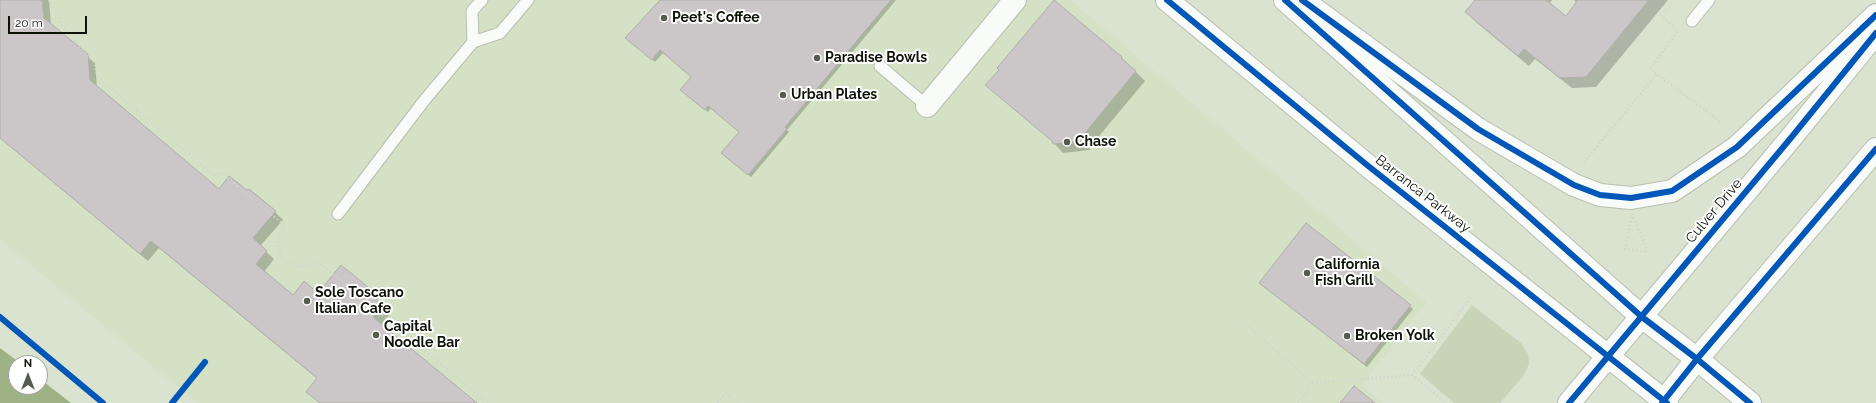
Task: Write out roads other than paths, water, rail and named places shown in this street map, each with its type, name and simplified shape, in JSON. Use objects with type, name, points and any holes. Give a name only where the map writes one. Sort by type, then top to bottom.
[{"type":"main road","points":[[927,106],[1014,0]]},
{"type":"main road","name":"Barranca Parkway","points":[[1167,0],[1367,165],[1664,402]]},
{"type":"main road","points":[[1285,0],[1642,317],[1697,359],[1750,403]]},
{"type":"main road","points":[[1302,0],[1478,129],[1574,185],[1600,195],[1631,198],[1672,191],[1737,147],[1876,15]]},
{"type":"main road","name":"Culver Drive","points":[[1569,403],[1790,139],[1876,33]]},
{"type":"main road","points":[[1664,402],[1697,359],[1876,149]]},
{"type":"lane","points":[[473,42],[472,11],[482,0]]},
{"type":"lane","points":[[338,214],[423,102],[473,42],[500,33],[528,0]]},
{"type":"lane","points":[[1692,21],[1709,0]]},
{"type":"lane","points":[[880,66],[927,106]]},
{"type":"place","name":"Peet's Coffee","points":[[664,18]]},
{"type":"place","name":"Paradise Bowls","points":[[817,58]]},
{"type":"place","name":"Urban Plates","points":[[783,95]]},
{"type":"place","name":"Chase","points":[[1067,142]]},
{"type":"place","name":"California Fish Grill","points":[[1307,273]]},
{"type":"place","name":"Sole Toscano Italian Cafe","points":[[307,301]]},
{"type":"place","name":"Capital Noodle Bar","points":[[376,335]]},
{"type":"place","name":"Broken Yolk","points":[[1347,336]]}]
